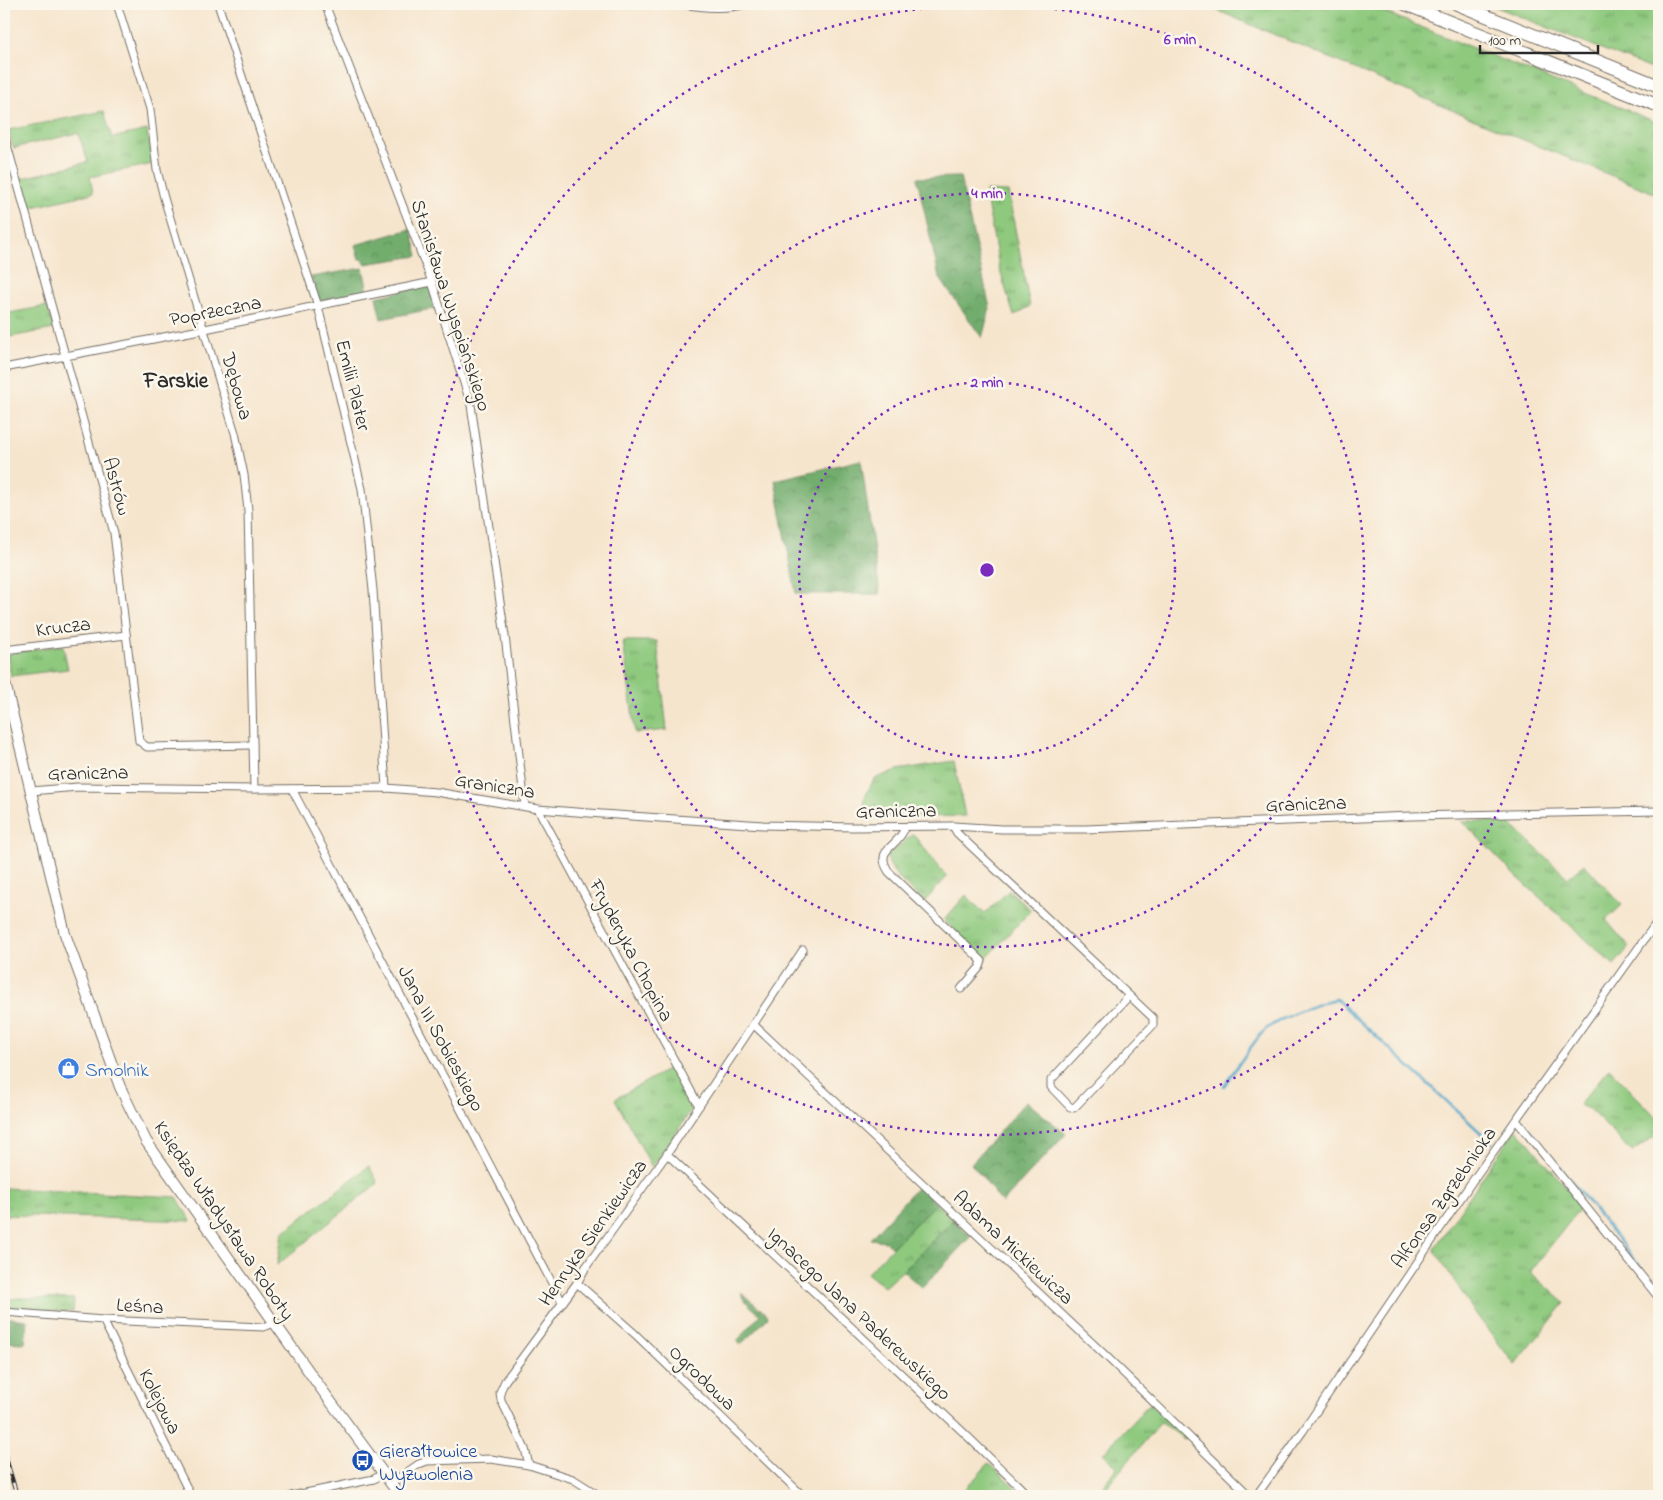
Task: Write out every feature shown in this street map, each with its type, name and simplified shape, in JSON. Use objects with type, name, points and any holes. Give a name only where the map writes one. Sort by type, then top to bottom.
[{"type":"highway","points":[[1405,4],[1659,106]]},
{"type":"highway","points":[[1456,4],[1659,86]]},
{"type":"main road","name":"Księdza Władysława Roboty","points":[[4,679],[65,934],[120,1087],[146,1141],[274,1324],[382,1474],[400,1496]]},
{"type":"street","name":"Dębowa","points":[[117,4],[150,109],[157,170],[164,198],[236,433],[244,476],[248,510],[254,789]]},
{"type":"street","name":"Emilii Plater","points":[[218,4],[318,306],[364,496],[374,600],[386,788]]},
{"type":"street","name":"Stanisława Wyspiańskiego","points":[[325,4],[432,282],[471,405],[504,636],[525,806]]},
{"type":"street","points":[[683,4],[703,8],[747,4]]},
{"type":"street","name":"Astrów","points":[[4,134],[114,532],[139,741],[147,747],[253,745]]},
{"type":"street","name":"Poprzeczna","points":[[4,368],[432,282]]},
{"type":"street","name":"Krucza","points":[[4,650],[126,635]]},
{"type":"street","name":"Graniczna","points":[[31,792],[78,787],[386,788],[436,792],[538,809],[763,825],[906,828],[953,826],[1086,829],[1411,816],[1659,811]]},
{"type":"street","name":"Jana III Sobieskiego","points":[[292,789],[562,1302]]},
{"type":"street","name":"Fryderyka Chopina","points":[[538,809],[699,1106]]},
{"type":"street","name":"Graniczna","points":[[953,826],[957,833],[1153,1018],[1152,1025],[1074,1108],[1070,1107],[1051,1087],[1051,1080],[1129,996]]},
{"type":"street","points":[[906,828],[903,836],[884,854],[885,865],[889,872],[982,962],[961,989]]},
{"type":"street","name":"Alfonsa Zgrzebnioka","points":[[1256,1496],[1303,1431],[1470,1184],[1659,918]]},
{"type":"street","name":"Henryka Sienkiewicza","points":[[529,1465],[525,1449],[502,1404],[500,1392],[505,1381],[577,1283],[586,1267],[667,1154],[803,950]]},
{"type":"street","name":"Adama Mickiewicza","points":[[753,1024],[1105,1355],[1250,1496]]},
{"type":"street","points":[[1516,1120],[1659,1298]]},
{"type":"street","name":"Ignacego Jana Paderewskiego","points":[[667,1154],[1029,1496]]},
{"type":"street","name":"Ogrodowa","points":[[577,1283],[635,1334],[804,1496]]},
{"type":"street","name":"Leśna","points":[[4,1312],[103,1320],[263,1327],[274,1324]]},
{"type":"street","name":"Kolejowa","points":[[103,1320],[191,1496]]},
{"type":"street","points":[[390,1484],[418,1464],[427,1461],[491,1459],[529,1465],[573,1479],[600,1496]]},
{"type":"street","points":[[291,1496],[374,1479],[382,1474]]},
{"type":"green space","points":[[1202,4],[1364,4],[1659,123],[1659,195],[1487,125]]},
{"type":"green space","points":[[1489,4],[1651,4],[1659,7],[1659,72]]},
{"type":"green space","points":[[104,111],[112,138],[147,130],[153,164],[90,177],[93,193],[29,208],[19,179],[88,162],[78,133],[14,148],[8,130]]},
{"type":"green space","points":[[960,177],[990,308],[982,338],[939,277],[917,178]]},
{"type":"green space","points":[[985,191],[1008,192],[1030,306],[1014,316],[999,267]]},
{"type":"green space","points":[[411,229],[418,256],[365,264],[363,259],[359,259],[355,245]]},
{"type":"green space","points":[[363,268],[368,292],[323,301],[319,299],[311,277]]},
{"type":"green space","points":[[430,285],[437,308],[381,319],[376,297]]},
{"type":"green space","points":[[47,306],[54,329],[4,338],[4,314]]},
{"type":"green space","points":[[861,460],[880,594],[796,594],[775,480]]},
{"type":"green space","points":[[623,641],[657,641],[667,730],[635,733]]},
{"type":"green space","points":[[63,645],[68,669],[11,676],[7,654]]},
{"type":"green space","points":[[954,761],[965,816],[865,818],[864,799],[874,779],[897,770]]},
{"type":"green space","points":[[1462,821],[1508,822],[1568,878],[1584,864],[1622,905],[1606,920],[1629,947],[1614,965],[1514,874]]},
{"type":"green space","points":[[913,834],[947,877],[924,902],[907,887],[892,869],[887,856]]},
{"type":"green space","points":[[1009,890],[1031,910],[985,960],[944,920],[966,895],[985,914]]},
{"type":"green space","points":[[672,1067],[693,1108],[652,1167],[615,1099]]},
{"type":"green space","points":[[1609,1068],[1659,1120],[1659,1133],[1632,1152],[1589,1109],[1579,1105]]},
{"type":"green space","points":[[1026,1101],[1066,1134],[1002,1203],[971,1164]]},
{"type":"green space","points":[[1516,1128],[1582,1206],[1530,1272],[1565,1303],[1515,1365],[1473,1310],[1434,1249]]},
{"type":"green space","points":[[369,1166],[378,1183],[277,1265],[282,1233]]},
{"type":"green space","points":[[918,1186],[936,1203],[892,1247],[885,1241],[870,1239]]},
{"type":"green space","points":[[4,1188],[177,1197],[191,1221],[4,1215]]},
{"type":"green space","points":[[936,1203],[953,1220],[908,1266],[884,1287],[867,1273]]},
{"type":"green space","points":[[953,1220],[971,1236],[922,1288],[903,1271]]},
{"type":"green space","points":[[741,1293],[767,1314],[768,1318],[741,1344],[737,1341],[760,1315],[743,1299]]},
{"type":"green space","points":[[19,1298],[74,1299],[73,1312],[4,1308],[4,1300]]},
{"type":"green space","points":[[4,1317],[27,1320],[25,1343],[4,1342]]},
{"type":"green space","points":[[1150,1403],[1187,1438],[1184,1439],[1161,1422],[1099,1496],[1095,1496],[1117,1467],[1103,1453]]},
{"type":"green space","points":[[989,1463],[1024,1496],[959,1496]]},
{"type":"waterway","points":[[1224,1086],[1252,1046],[1268,1028],[1297,1013],[1336,999],[1492,1143]]},
{"type":"waterway","points":[[1523,1121],[1659,1290]]},
{"type":"railway","points":[[4,1452],[17,1496]]},
{"type":"place","name":"Smolnik","points":[[69,1069]]},
{"type":"place","name":"Gierałtowice Wyzwolenia","points":[[363,1461]]},
{"type":"district","name":"Farskie","points":[[176,380]]}]
